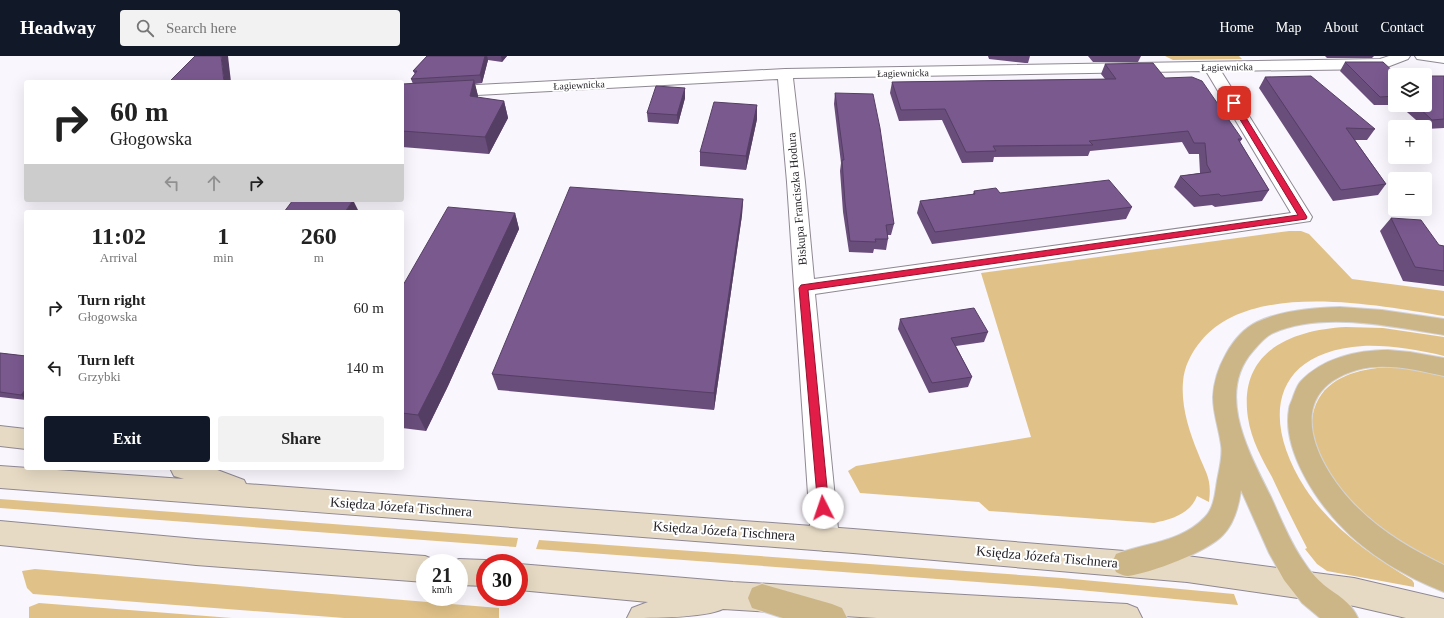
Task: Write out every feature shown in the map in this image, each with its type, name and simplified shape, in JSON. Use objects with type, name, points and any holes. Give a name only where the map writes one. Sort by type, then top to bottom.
[{"type":"main road","points":[[1343,618],[1323,603],[1304,584],[1294,571],[1279,544],[1234,446],[1225,415],[1227,375],[1235,357],[1248,342],[1265,328],[1292,318],[1319,315],[1381,319],[1444,327]]},
{"type":"main road","points":[[1444,367],[1404,360],[1386,359],[1354,362],[1341,366],[1330,371],[1312,384],[1305,394],[1300,419],[1303,447],[1309,461],[1327,491],[1348,516],[1378,542],[1413,563],[1444,579]]},
{"type":"main road","points":[[0,436],[24,439]]},
{"type":"main road","points":[[1126,564],[1175,549],[1193,540],[1213,527],[1220,519],[1224,509],[1234,446]]},
{"type":"main road","points":[[188,470],[257,497]]},
{"type":"main road","name":"Księdza Józefa Tischnera","points":[[0,477],[825,539],[1244,575],[1354,592],[1444,613]]},
{"type":"main road","points":[[0,533],[196,552],[416,568]]},
{"type":"main road","points":[[528,578],[762,598],[1127,618]]},
{"type":"main road","points":[[642,618],[672,609],[733,596]]},
{"type":"main road","points":[[762,598],[832,618]]},
{"type":"street","name":"Łagiewnicka","points":[[404,94],[785,74],[1382,64],[1403,56]]},
{"type":"street","points":[[1422,56],[1444,59]]},
{"type":"street","points":[[804,288],[1303,217],[1211,67]]},
{"type":"street","name":"Biskupa Franciszka Hodura","points":[[785,74],[796,182],[825,539]]},
{"type":"shaded area","points":[[1165,56],[1239,56],[1242,59],[1173,60]]},
{"type":"shaded area","points":[[1289,231],[1301,231],[1309,234],[1352,279],[1444,291],[1444,316],[1350,303],[1316,302],[1282,303],[1250,310],[1223,322],[1201,341],[1194,350],[1186,366],[1183,382],[1184,409],[1195,445],[1208,476],[1210,487],[1209,502],[1197,496],[1190,507],[1180,515],[1154,523],[989,511],[979,502],[860,493],[848,471],[856,466],[1031,437],[981,273]]},
{"type":"shaded area","points":[[1346,327],[1383,328],[1444,337],[1444,356],[1404,348],[1363,346],[1332,351],[1309,361],[1293,376],[1283,394],[1280,415],[1283,438],[1291,463],[1315,502],[1327,516],[1353,540],[1367,551],[1412,580],[1414,587],[1327,571],[1317,564],[1305,549],[1307,548],[1261,456],[1249,426],[1247,395],[1251,376],[1260,361],[1272,349],[1288,340],[1306,333]]},
{"type":"shaded area","points":[[1388,367],[1415,369],[1444,375],[1444,565],[1399,541],[1363,512],[1334,480],[1322,461],[1314,442],[1312,423],[1316,404],[1321,394],[1328,387],[1346,376],[1356,372]]},
{"type":"shaded area","points":[[0,499],[518,538],[516,547],[0,508]]},
{"type":"shaded area","points":[[539,540],[1062,578],[1234,594],[1238,605],[1058,588],[536,549]]},
{"type":"shaded area","points":[[35,569],[416,601],[416,606],[468,605],[499,608],[499,618],[344,618],[33,594],[27,588],[22,571]]},
{"type":"shaded area","points":[[39,603],[232,618],[29,618],[29,607]]},
{"type":"building","points":[[195,56],[221,56],[224,80],[171,80]]},
{"type":"building","points":[[427,56],[485,56],[480,75],[411,79],[417,71],[413,71]]},
{"type":"building","points":[[1345,62],[1383,62],[1389,68],[1388,68],[1388,96],[1380,97]]},
{"type":"building","points":[[1153,63],[1165,78],[1192,77],[1202,81],[1242,139],[1238,139],[1269,190],[1221,196],[1219,194],[1200,196],[1180,176],[1211,172],[1207,165],[1205,143],[1194,143],[1188,131],[1089,141],[1093,145],[993,146],[996,151],[966,152],[945,109],[901,110],[892,82],[1116,79],[1105,64]]},
{"type":"building","points":[[1311,76],[1375,129],[1346,128],[1386,184],[1341,190],[1265,77]]},
{"type":"building","points":[[1432,76],[1444,76],[1444,119],[1432,120],[1423,112],[1432,112]]},
{"type":"building","points":[[474,80],[470,96],[504,101],[485,137],[404,131],[404,84]]},
{"type":"building","points":[[656,86],[685,88],[677,115],[647,113]]},
{"type":"building","points":[[835,93],[873,94],[880,128],[894,224],[886,225],[888,239],[875,239],[876,242],[850,241],[845,202],[842,160],[844,160]]},
{"type":"building","points":[[714,102],[757,105],[746,156],[700,152]]},
{"type":"building","points":[[1109,180],[1132,207],[935,232],[920,201],[975,194],[974,191],[996,188],[1000,193]]},
{"type":"building","points":[[570,187],[743,199],[714,393],[492,374]]},
{"type":"building","points":[[292,202],[352,202],[346,210],[286,210]]},
{"type":"building","points":[[448,207],[515,213],[441,370],[418,415],[404,413],[404,284]]},
{"type":"building","points":[[1391,218],[1421,220],[1439,245],[1444,246],[1444,271],[1415,267]]},
{"type":"building","points":[[974,308],[988,332],[951,338],[972,377],[932,383],[900,319]]},
{"type":"building","points":[[0,353],[24,356],[24,391],[21,395],[0,392]]},
{"type":"route","points":[[823,508],[804,288],[823,284],[1285,221],[1303,217],[1234,103]]}]
